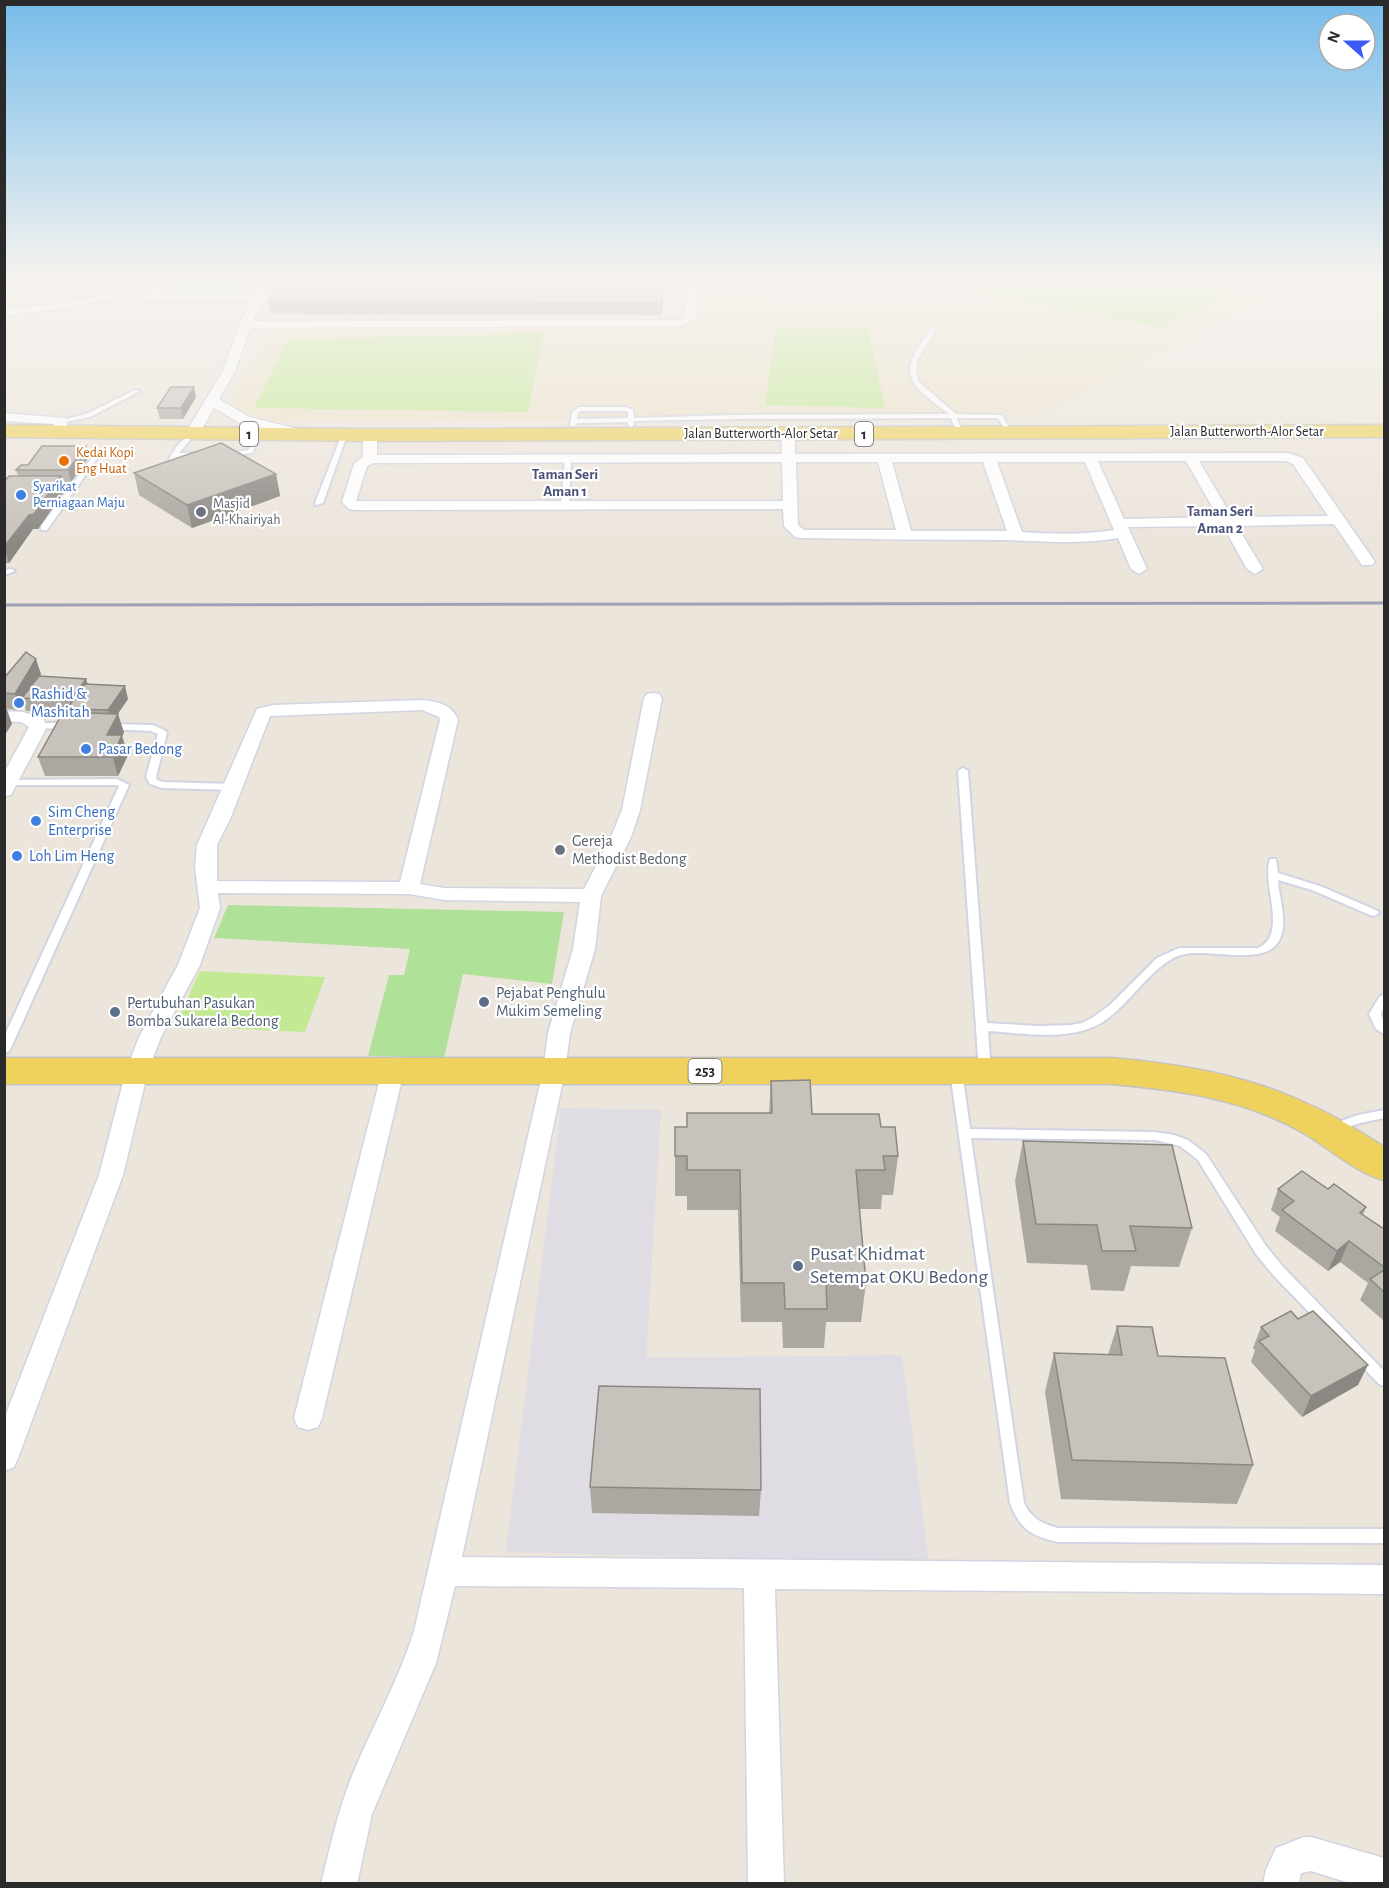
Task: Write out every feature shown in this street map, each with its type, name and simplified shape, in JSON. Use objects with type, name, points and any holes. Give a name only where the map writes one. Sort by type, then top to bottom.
[{"type":"main road","name":"Jalan Butterworth-Alor Setar","points":[[8,435],[53,442],[66,431],[125,440],[183,434],[370,435],[573,427],[631,427],[788,434],[957,426],[1010,434],[1384,431]]},
{"type":"main road","name":"253","points":[[4,1071],[1112,1071],[1175,1077],[1213,1084],[1266,1100],[1310,1119],[1384,1166]]},
{"type":"street","points":[[183,434],[213,400],[230,367]]},
{"type":"street","points":[[213,400],[228,412],[248,420],[306,435]]},
{"type":"street","points":[[8,435],[66,431]]},
{"type":"street","points":[[788,434],[791,526],[800,534],[1016,536],[1078,539],[1121,528],[1226,522],[1336,520]]},
{"type":"street","points":[[370,435],[370,459]]},
{"type":"street","points":[[789,505],[351,505],[349,502],[361,464],[370,459],[788,460],[1279,456],[1298,461],[1336,520],[1367,562]]},
{"type":"street","points":[[1190,457],[1255,569]]},
{"type":"street","points":[[1090,458],[1139,569]]},
{"type":"street","points":[[884,459],[905,536]]},
{"type":"street","points":[[989,459],[1016,536]]},
{"type":"street","points":[[339,1884],[355,1814],[368,1779],[420,1663],[443,1571],[554,1071],[559,1033],[584,949],[591,896],[621,837],[631,810],[653,698]]},
{"type":"street","points":[[4,1458],[111,1175],[137,1071],[150,1037],[189,965],[210,908],[205,857],[207,845],[261,715],[269,710],[422,705],[442,710],[447,714],[449,720],[409,888]]},
{"type":"street","points":[[4,716],[31,719],[38,726],[37,733],[6,785]]},
{"type":"street","points":[[207,886],[409,888],[444,894],[591,896]]},
{"type":"street","points":[[308,1418],[393,1071]]},
{"type":"street","points":[[443,1571],[1384,1580]]},
{"type":"street","points":[[759,1574],[766,1884]]},
{"type":"street","points":[[1281,1884],[1284,1865],[1289,1857],[1299,1854],[1319,1856],[1384,1875]]},
{"type":"lane","points":[[631,427],[735,417],[957,426],[952,413],[916,383],[913,367]]},
{"type":"lane","points":[[66,431],[88,416],[137,391]]},
{"type":"lane","points":[[165,469],[183,434]]},
{"type":"lane","points":[[217,455],[243,455],[250,452],[260,434]]},
{"type":"lane","points":[[319,503],[344,435]]},
{"type":"lane","points":[[174,455],[206,455]]},
{"type":"lane","points":[[44,528],[94,457]]},
{"type":"lane","points":[[565,506],[568,459]]},
{"type":"lane","points":[[64,486],[74,486]]},
{"type":"lane","points":[[38,726],[82,727]]},
{"type":"lane","points":[[104,727],[148,728],[163,733],[151,777],[157,784],[233,787]]},
{"type":"lane","points":[[963,771],[982,1027],[970,1071],[964,1133],[1017,1503],[1021,1515],[1031,1526],[1058,1535],[1384,1536]]},
{"type":"lane","points":[[4,1050],[124,785],[117,782],[6,785]]},
{"type":"lane","points":[[982,1027],[1081,1028],[1098,1020],[1161,960],[1173,954],[1184,951],[1268,949],[1275,940],[1278,926],[1273,861]]},
{"type":"lane","points":[[1273,875],[1331,894],[1374,913]]},
{"type":"lane","points":[[1384,999],[1375,1014],[1384,1030]]},
{"type":"lane","points":[[1328,1130],[1358,1119],[1384,1114]]},
{"type":"lane","points":[[964,1133],[1155,1136],[1184,1143],[1202,1157],[1261,1250],[1279,1272],[1384,1380]]},
{"type":"shaded area","points":[[248,367],[1133,367],[1036,416],[272,422],[237,413],[229,404]]},
{"type":"shaded area","points":[[561,1108],[661,1110],[646,1358],[902,1355],[929,1563],[506,1552]]},
{"type":"green space","points":[[274,367],[537,367],[528,412],[254,408]]},
{"type":"green space","points":[[770,367],[876,367],[885,408],[765,405]]},
{"type":"green space","points":[[228,905],[564,912],[552,984],[463,974],[444,1058],[368,1056],[389,975],[404,975],[410,949],[214,938]]},
{"type":"green space","points":[[200,971],[325,977],[305,1032],[175,1026]]},
{"type":"building","points":[[171,387],[194,387],[181,408],[157,408]]},
{"type":"building","points":[[221,443],[276,474],[187,505],[134,473]]},
{"type":"building","points":[[42,446],[86,446],[68,470],[16,470],[21,465],[28,465]]},
{"type":"building","points":[[9,476],[61,476],[34,514],[29,515],[4,547],[4,482]]},
{"type":"building","points":[[26,652],[36,659],[15,694],[4,693],[4,678]]},
{"type":"building","points":[[39,676],[86,679],[70,701],[22,698]]},
{"type":"building","points":[[85,684],[125,686],[108,710],[67,709]]},
{"type":"building","points":[[63,712],[118,714],[107,735],[122,735],[112,757],[38,757]]},
{"type":"building","name":"Pusat Khidmat Setempat OKU Bedong","points":[[810,1080],[812,1114],[879,1114],[881,1127],[895,1127],[898,1156],[883,1156],[885,1170],[856,1170],[866,1283],[826,1283],[827,1309],[785,1309],[784,1283],[742,1283],[740,1170],[687,1170],[687,1156],[675,1156],[675,1127],[687,1127],[687,1113],[772,1113],[771,1081]]},
{"type":"building","points":[[1023,1141],[1172,1145],[1192,1228],[1130,1226],[1136,1251],[1102,1251],[1097,1225],[1036,1224]]},
{"type":"building","points":[[1302,1171],[1328,1189],[1334,1184],[1366,1207],[1360,1213],[1384,1229],[1384,1267],[1349,1241],[1337,1251],[1282,1210],[1294,1201],[1278,1189]]},
{"type":"building","points":[[1384,1270],[1384,1292],[1370,1279]]},
{"type":"building","points":[[1291,1311],[1298,1319],[1313,1311],[1368,1365],[1311,1396],[1259,1341],[1269,1336],[1261,1327]]},
{"type":"building","points":[[1117,1326],[1152,1327],[1158,1356],[1225,1358],[1253,1465],[1072,1460],[1054,1353],[1122,1355]]},
{"type":"building","points":[[599,1386],[760,1389],[761,1490],[590,1487]]},
{"type":"railway","points":[[4,605],[1384,603]]},
{"type":"place","name":"Kedai Kopi Eng Huat","points":[[64,461]]},
{"type":"place","name":"Syarikat Perniagaan Maju","points":[[21,495]]},
{"type":"place","name":"Masjid Al-Khairiyah","points":[[201,512]]},
{"type":"place","name":"Rashid & Mashitah","points":[[19,703]]},
{"type":"place","name":"Pasar Bedong","points":[[86,749]]},
{"type":"place","name":"Sim Cheng Enterprise","points":[[36,821]]},
{"type":"place","name":"Gereja Methodist Bedong","points":[[560,850]]},
{"type":"place","name":"Loh Lim Heng","points":[[17,856]]},
{"type":"place","name":"Pejabat Penghulu Mukim Semeling","points":[[484,1002]]},
{"type":"place","name":"Pertubuhan Pasukan Bomba Sukarela Bedong","points":[[115,1012]]},
{"type":"place","name":"Pusat Khidmat Setempat OKU Bedong","points":[[798,1266]]},
{"type":"district","name":"Taman Seri Aman 1","points":[[565,482]]},
{"type":"district","name":"Taman Seri Aman 2","points":[[1220,520]]}]
